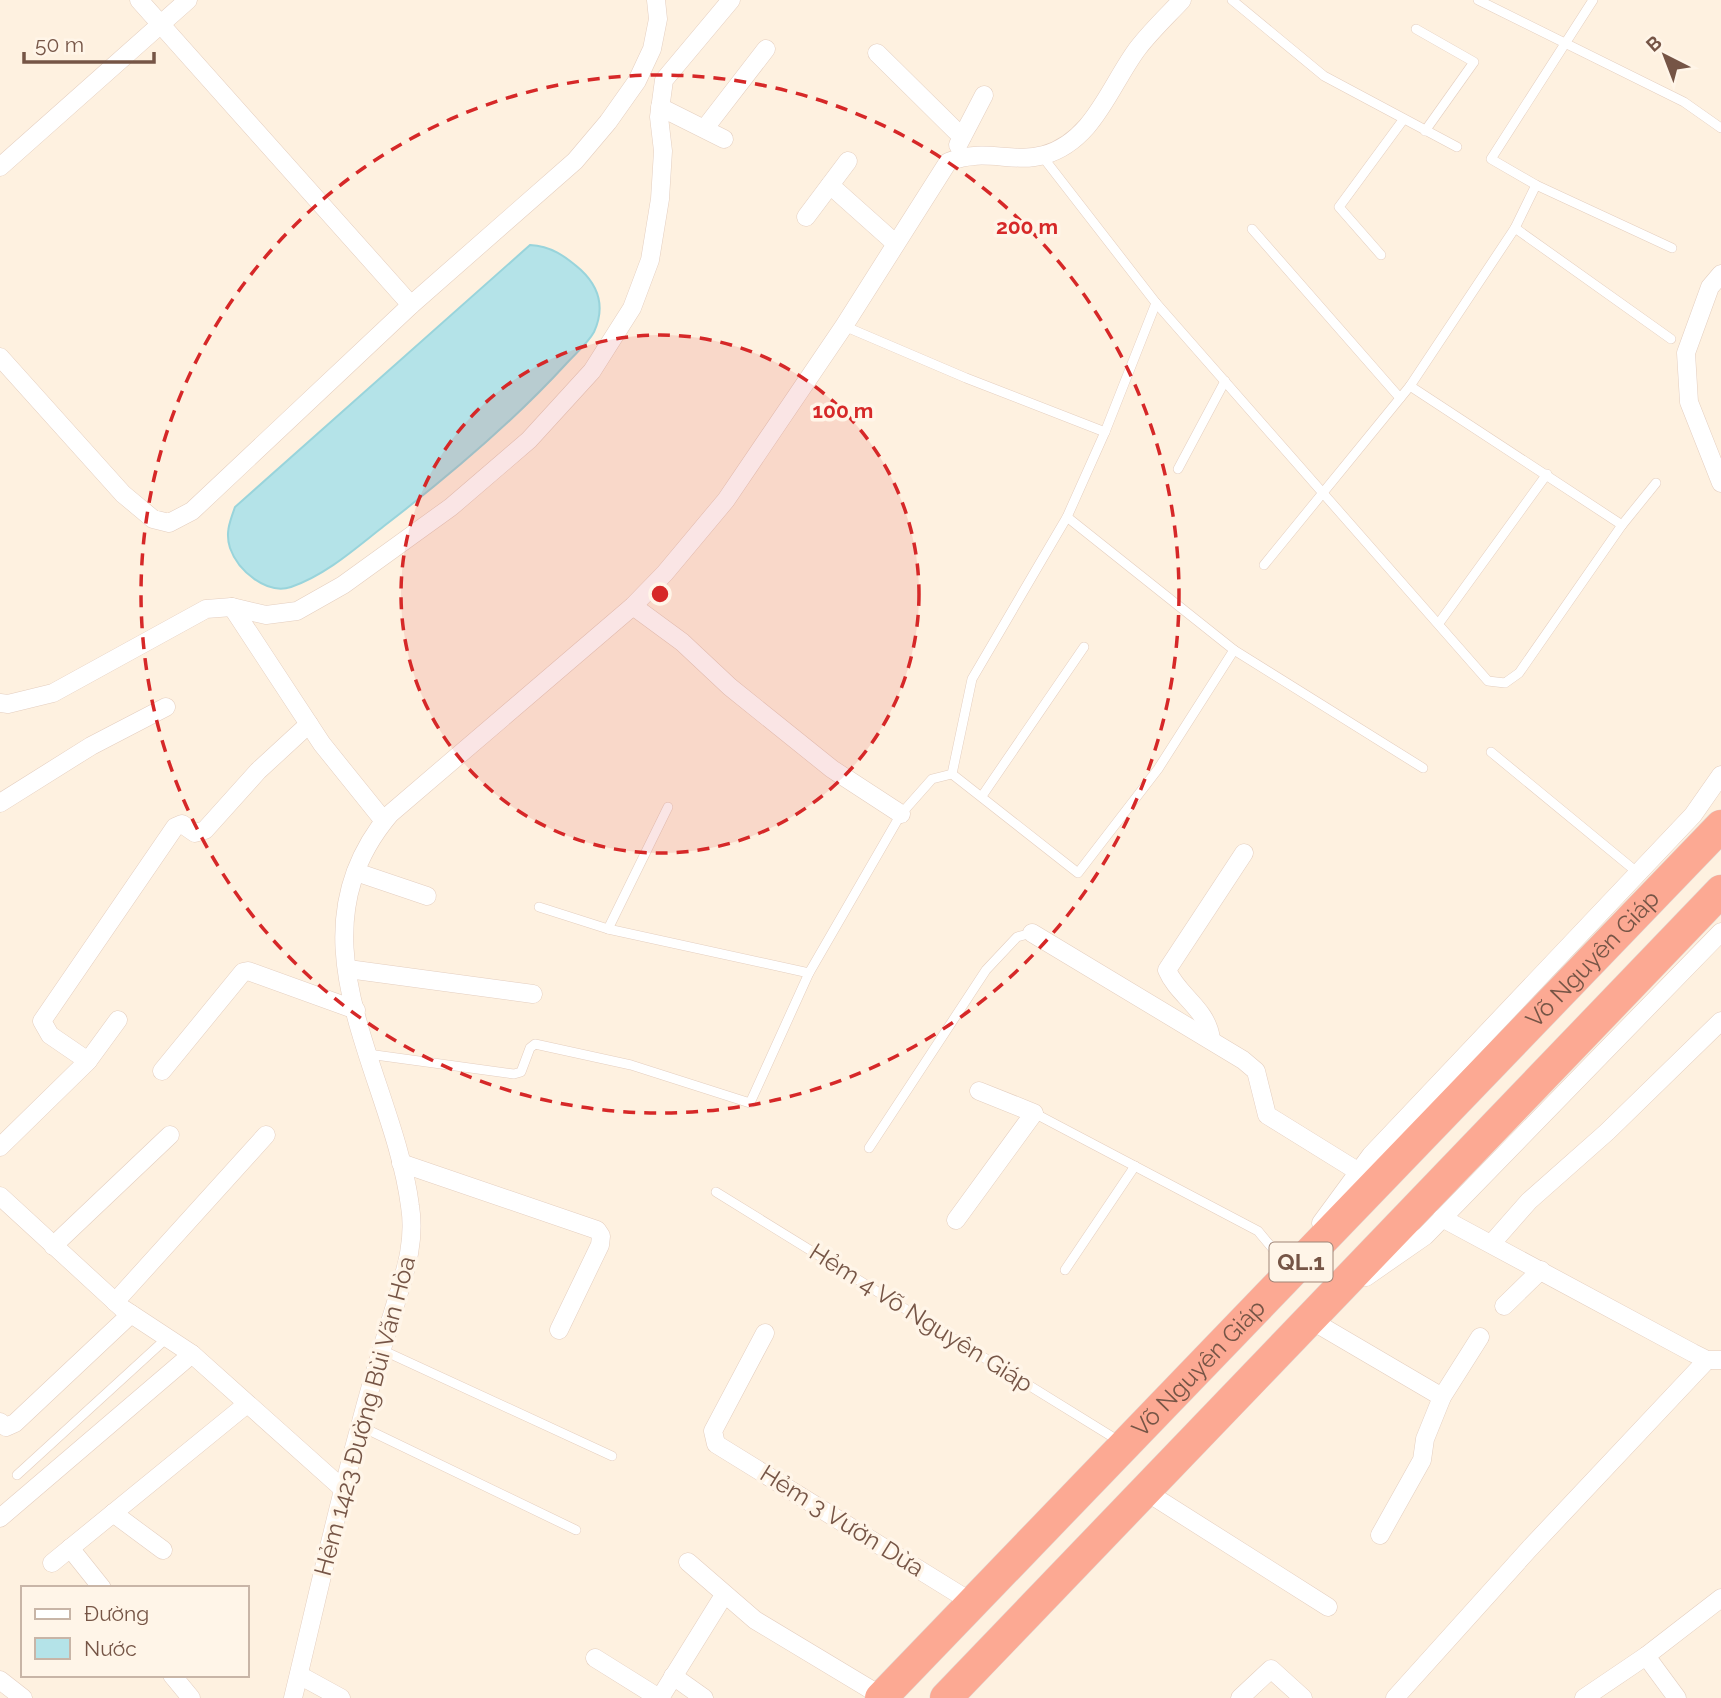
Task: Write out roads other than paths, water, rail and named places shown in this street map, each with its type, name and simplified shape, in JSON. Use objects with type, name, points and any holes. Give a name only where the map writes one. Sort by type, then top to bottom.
[{"type":"highway","name":"Võ Nguyên Giáp","points":[[882,1697],[1721,826]]},
{"type":"highway","name":"Võ Nguyên Giáp","points":[[946,1698],[1721,891]]},
{"type":"street","points":[[139,0],[411,305]]},
{"type":"street","points":[[0,167],[188,0]]},
{"type":"street","points":[[0,357],[123,494],[153,519],[169,523],[192,512],[411,305],[575,161],[608,122],[636,81],[652,49],[658,19],[656,0]]},
{"type":"street","points":[[0,703],[8,704],[53,693],[206,609],[232,607],[267,615],[296,611],[343,585],[451,507],[529,440],[592,371],[632,308],[650,260],[660,199],[663,152],[660,107],[664,80],[731,0]]},
{"type":"street","points":[[948,162],[981,153],[1042,156],[1056,150],[1087,128],[1138,48],[1182,0]]},
{"type":"street","points":[[705,128],[766,49]]},
{"type":"street","points":[[877,53],[962,136]]},
{"type":"street","name":"Hẻm 1423 Đường Bùi Văn Hòa","points":[[293,1698],[343,1489],[410,1260],[411,1207],[401,1163],[366,1054],[342,941],[343,917],[356,872],[384,821],[633,606],[726,500],[844,326],[948,162],[984,95]]},
{"type":"street","points":[[660,107],[724,139]]},
{"type":"street","points":[[806,217],[848,161]]},
{"type":"street","points":[[830,186],[895,243]]},
{"type":"street","points":[[1721,274],[1710,287],[1686,353],[1689,402],[1721,483]]},
{"type":"street","points":[[633,606],[682,642],[730,687],[832,769],[901,814]]},
{"type":"street","points":[[232,607],[309,724],[384,821]]},
{"type":"street","points":[[0,803],[91,746],[166,707]]},
{"type":"street","points":[[88,1061],[50,1035],[42,1021],[175,827],[182,824],[195,833],[205,830],[258,771],[309,724]]},
{"type":"street","points":[[1261,1303],[1359,1172],[1693,815],[1721,775]]},
{"type":"street","points":[[1210,1039],[1204,1016],[1171,979],[1167,970],[1244,853]]},
{"type":"street","points":[[356,872],[427,896]]},
{"type":"street","points":[[1442,1397],[1313,1315],[1425,1236],[1721,932]]},
{"type":"street","points":[[1032,933],[1210,1039],[1256,1072],[1262,1104],[1267,1115],[1359,1172]]},
{"type":"street","points":[[348,969],[533,994]]},
{"type":"street","points":[[162,1071],[243,972],[248,971],[356,1010]]},
{"type":"street","points":[[0,1147],[88,1061],[118,1020]]},
{"type":"street","points":[[1492,1243],[1529,1200],[1607,1132],[1721,1021]]},
{"type":"street","points":[[956,1220],[1034,1114],[979,1091]]},
{"type":"street","points":[[53,1246],[170,1135]]},
{"type":"street","points":[[115,1302],[267,1135]]},
{"type":"street","points":[[401,1163],[597,1230],[601,1236],[600,1245],[559,1330]]},
{"type":"street","points":[[0,1196],[115,1302],[192,1354],[343,1489]]},
{"type":"street","points":[[1395,1698],[1530,1548],[1714,1360],[1443,1218]]},
{"type":"street","points":[[1504,1306],[1541,1270]]},
{"type":"street","points":[[0,1422],[6,1427],[15,1423],[131,1314]]},
{"type":"street","name":"Hẻm 3 Vườn Dừa","points":[[765,1333],[713,1431],[716,1444],[973,1603]]},
{"type":"street","points":[[1380,1535],[1422,1460],[1428,1431],[1442,1397],[1480,1337]]},
{"type":"street","points":[[0,1518],[192,1354]]},
{"type":"street","points":[[52,1563],[247,1404]]},
{"type":"street","points":[[1145,1491],[1328,1606]]},
{"type":"street","points":[[113,1513],[163,1550]]},
{"type":"street","points":[[70,1548],[101,1586]]},
{"type":"street","points":[[688,1562],[755,1620],[882,1697]]},
{"type":"street","points":[[595,1658],[659,1698],[724,1595]]},
{"type":"street","points":[[1584,1698],[1646,1656],[1721,1598]]},
{"type":"street","points":[[1646,1656],[1677,1698]]},
{"type":"street","points":[[1240,1698],[1271,1669],[1303,1698]]},
{"type":"street","points":[[299,1675],[341,1698]]},
{"type":"street","points":[[673,1676],[704,1698]]},
{"type":"street","points":[[174,1677],[191,1698]]},
{"type":"street","points":[[0,1680],[23,1698]]},
{"type":"lane","points":[[1232,0],[1324,76],[1457,147]]},
{"type":"lane","points":[[1478,0],[1684,102],[1719,123]]},
{"type":"lane","points":[[1593,0],[1491,159],[1536,185],[1671,248]]},
{"type":"lane","points":[[1416,29],[1474,62],[1425,131]]},
{"type":"lane","points":[[1381,255],[1339,207],[1403,120]]},
{"type":"lane","points":[[1042,156],[1156,303],[1325,492],[1488,681],[1505,682],[1519,673],[1622,525],[1656,484]]},
{"type":"lane","points":[[1264,565],[1410,386],[1515,228],[1536,185]]},
{"type":"lane","points":[[1515,228],[1671,338]]},
{"type":"lane","points":[[1252,229],[1400,398]]},
{"type":"lane","points":[[952,774],[972,678],[1067,517],[1105,432],[1156,303]]},
{"type":"lane","points":[[844,326],[966,378],[1105,432]]},
{"type":"lane","points":[[1178,469],[1225,381]]},
{"type":"lane","points":[[1410,386],[1622,525]]},
{"type":"lane","points":[[1439,623],[1547,474]]},
{"type":"lane","points":[[1067,517],[1234,650],[1423,768]]},
{"type":"lane","points":[[982,796],[1084,647]]},
{"type":"lane","points":[[952,774],[1078,873],[1158,769],[1234,650]]},
{"type":"lane","points":[[1491,752],[1638,873]]},
{"type":"lane","points":[[366,1054],[514,1074],[521,1072],[530,1048],[535,1044],[631,1065],[750,1103],[809,973],[901,814],[932,779],[952,774]]},
{"type":"lane","points":[[608,929],[668,807]]},
{"type":"lane","points":[[538,907],[608,929],[809,973]]},
{"type":"lane","points":[[869,1148],[986,970],[1017,937],[1032,933]]},
{"type":"lane","points":[[1034,1114],[1258,1231],[1288,1268]]},
{"type":"lane","points":[[1065,1270],[1135,1166]]},
{"type":"lane","name":"Hẻm 4 Võ Nguyên Giáp","points":[[716,1192],[1125,1445]]},
{"type":"lane","points":[[17,1475],[168,1337]]},
{"type":"lane","points":[[382,1350],[612,1456]]},
{"type":"lane","points":[[360,1426],[576,1530]]},
{"type":"water","points":[[530,245],[545,247],[563,256],[592,283],[598,298],[599,315],[594,332],[585,344],[524,408],[479,449],[328,568],[304,582],[282,589],[263,584],[246,573],[234,557],[228,537],[235,507]]}]
